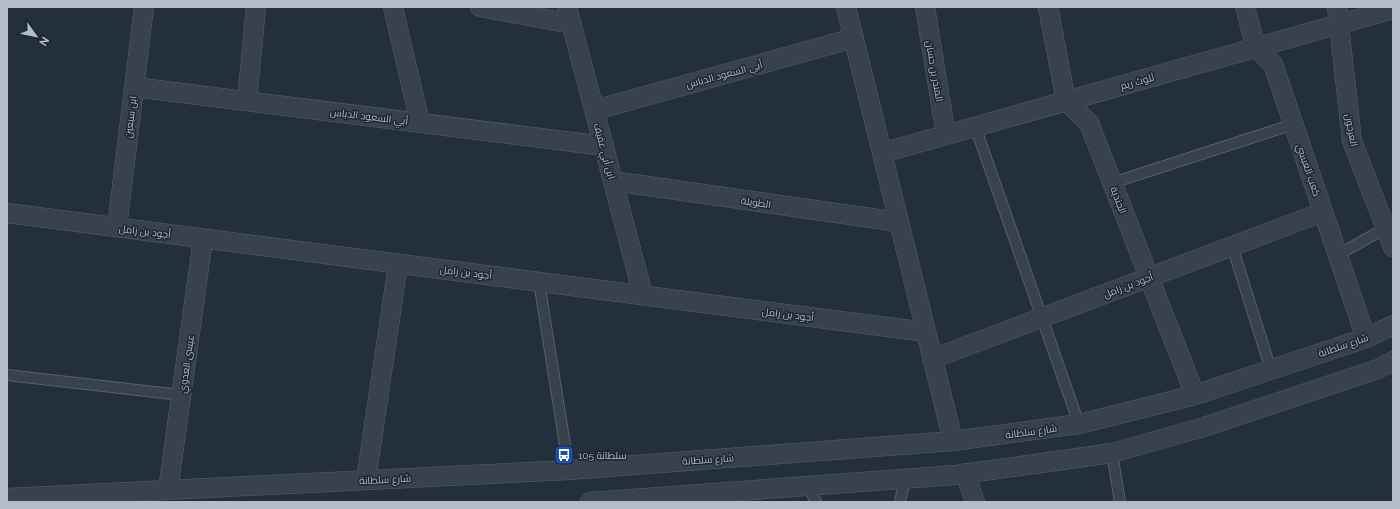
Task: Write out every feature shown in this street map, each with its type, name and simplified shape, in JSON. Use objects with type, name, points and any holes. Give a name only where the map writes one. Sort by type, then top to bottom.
[{"type":"street","name":"ابن سبعين","points":[[118,227],[144,7]]},
{"type":"street","points":[[247,101],[256,7]]},
{"type":"street","points":[[393,7],[420,123]]},
{"type":"street","points":[[480,7],[570,15]]},
{"type":"street","points":[[846,7],[952,441]]},
{"type":"street","name":"المنذر بن حسان","points":[[925,7],[946,135]]},
{"type":"street","points":[[1048,7],[1066,101]]},
{"type":"street","points":[[1244,7],[1256,48]]},
{"type":"street","name":"ثلوث ريم","points":[[882,153],[1256,48],[1338,16],[1393,9]]},
{"type":"street","name":"ابن أبي عفيف","points":[[570,15],[643,295]]},
{"type":"street","name":"العرجون","points":[[1338,16],[1352,141],[1389,226],[1393,247]]},
{"type":"street","name":"أبي السعود الدباس","points":[[595,110],[854,38]]},
{"type":"street","name":"كعب العبسي","points":[[1256,48],[1274,64],[1366,338]]},
{"type":"street","name":"أبي السعود الدباس","points":[[134,87],[604,146]]},
{"type":"street","name":"الجندية","points":[[1066,101],[1089,123],[1194,395]]},
{"type":"street","name":"الطويلة","points":[[613,181],[899,222]]},
{"type":"street","name":"أجود بن زامل","points":[[932,359],[1324,212]]},
{"type":"street","name":"أجود بن زامل","points":[[7,213],[926,332]]},
{"type":"street","name":"عيسى العدوي","points":[[168,490],[203,239]]},
{"type":"street","points":[[366,480],[398,264]]},
{"type":"street","name":"شارع سلطانة","points":[[7,498],[569,470],[952,441],[1079,424],[1194,395],[1366,338],[1393,325]]},
{"type":"street","points":[[590,502],[812,494],[905,479],[966,473],[1112,453],[1204,427],[1378,369],[1393,361]]},
{"type":"street","points":[[966,473],[975,502]]},
{"type":"lane","points":[[1112,183],[1294,124]]},
{"type":"lane","points":[[975,126],[1079,424]]},
{"type":"lane","points":[[1338,255],[1389,226]]},
{"type":"lane","points":[[1232,246],[1271,370]]},
{"type":"lane","points":[[539,282],[569,470]]},
{"type":"lane","points":[[7,375],[181,395]]},
{"type":"lane","points":[[1112,453],[1120,502]]},
{"type":"lane","points":[[900,502],[905,479]]},
{"type":"place","name":"سلطانة 105","points":[[564,455]]}]
